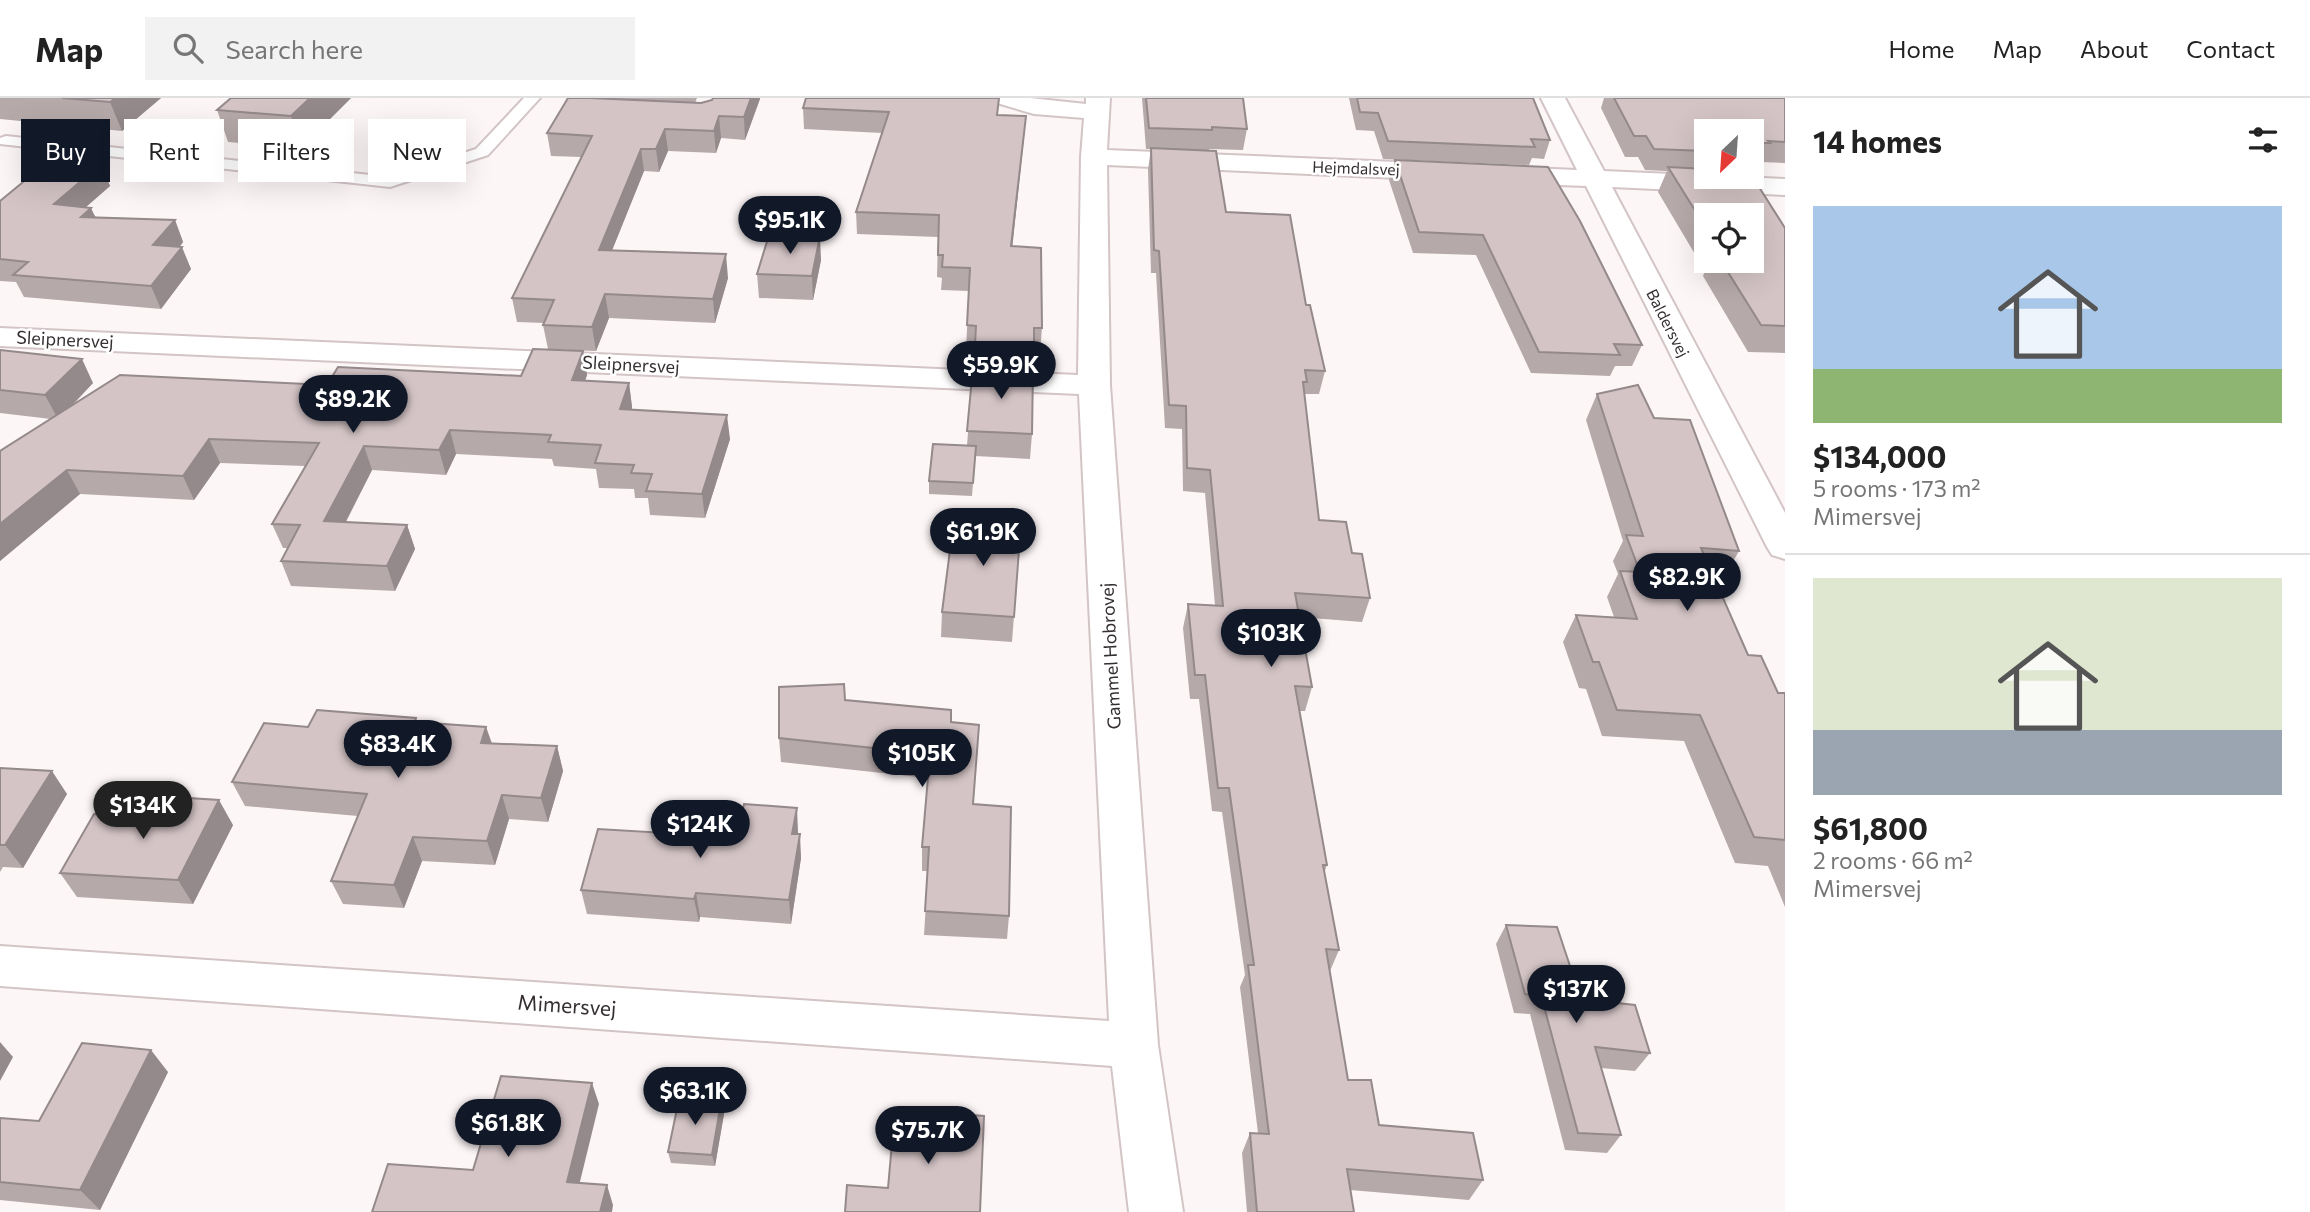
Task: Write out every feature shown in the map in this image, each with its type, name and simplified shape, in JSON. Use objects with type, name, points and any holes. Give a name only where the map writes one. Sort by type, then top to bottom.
[{"type":"street","points":[[1005,98],[1034,107],[1099,105]]},
{"type":"street","name":"Baldersvej","points":[[1553,98],[1785,547]]},
{"type":"street","name":"Gammel Hobrovej","points":[[1099,105],[1094,157],[1094,386],[1134,1045],[1156,1212]]},
{"type":"street","name":"Hejmdalsvej","points":[[1094,157],[1785,187]]},
{"type":"street","name":"Sleipnersvej","points":[[0,337],[1094,386]]},
{"type":"street","name":"Mimersvej","points":[[0,966],[1134,1045]]},
{"type":"lane","points":[[6,141],[390,182],[482,152],[532,98]]},
{"type":"building","points":[[62,98],[116,98],[110,102]]},
{"type":"building","points":[[231,98],[310,98],[291,116],[217,110]]},
{"type":"building","points":[[568,98],[701,103],[713,98],[751,98],[744,117],[719,116],[714,131],[665,129],[656,149],[641,149],[599,250],[726,254],[713,299],[605,294],[592,327],[543,325],[554,300],[512,298],[592,136],[547,133]]},
{"type":"building","points":[[806,98],[999,98],[997,115],[1026,116],[1011,246],[1041,248],[1042,328],[1034,328],[1034,347],[975,345],[976,326],[967,325],[970,268],[942,267],[943,255],[938,255],[939,215],[856,212],[889,112],[803,108]]},
{"type":"building","points":[[1146,98],[1243,98],[1247,129],[1149,128]]},
{"type":"building","points":[[1357,98],[1533,98],[1550,140],[1531,139],[1535,147],[1388,141],[1378,113],[1360,112]]},
{"type":"building","points":[[1614,98],[1785,98],[1785,142],[1764,143],[1764,119],[1694,119],[1694,151],[1654,149],[1646,136],[1634,136]]},
{"type":"building","points":[[1151,148],[1216,151],[1226,212],[1290,215],[1306,305],[1310,305],[1325,371],[1305,370],[1307,382],[1303,382],[1319,520],[1346,522],[1352,553],[1362,554],[1370,598],[1295,593],[1312,687],[1295,686],[1327,865],[1323,865],[1339,950],[1326,949],[1348,1080],[1371,1080],[1379,1125],[1473,1133],[1483,1180],[1347,1169],[1354,1212],[1257,1212],[1250,1133],[1269,1134],[1248,965],[1254,965],[1229,788],[1218,788],[1205,675],[1195,675],[1188,604],[1223,606],[1210,470],[1187,468],[1186,406],[1169,405],[1159,251],[1154,250]]},
{"type":"building","points":[[1395,160],[1548,167],[1580,221],[1642,345],[1614,344],[1620,355],[1539,352],[1483,235],[1419,232]]},
{"type":"building","points":[[1668,167],[1694,168],[1694,189],[1760,189],[1785,228],[1785,326],[1761,325],[1728,273],[1764,273],[1764,203],[1694,203],[1694,209]]},
{"type":"building","points":[[23,182],[80,182],[54,204],[91,208],[81,217],[175,220],[153,245],[182,247],[151,286],[13,275],[28,262],[0,259],[0,201]]},
{"type":"building","points":[[769,235],[820,236],[812,276],[757,274]]},
{"type":"building","points":[[533,349],[583,351],[572,380],[629,383],[620,409],[727,415],[702,494],[646,491],[652,474],[631,473],[634,465],[595,463],[601,445],[548,442],[551,435],[450,430],[439,450],[364,446],[324,521],[407,525],[387,566],[281,561],[300,525],[272,524],[319,443],[209,439],[183,476],[67,470],[0,524],[0,451],[120,375],[327,385],[338,367],[521,376]]},
{"type":"building","points":[[0,350],[82,359],[45,395],[0,390]]},
{"type":"building","points":[[973,367],[1033,370],[1032,434],[967,431]]},
{"type":"building","points":[[1638,385],[1654,418],[1690,420],[1739,551],[1701,548],[1748,655],[1761,656],[1778,693],[1785,693],[1785,840],[1754,837],[1700,715],[1617,710],[1599,662],[1593,662],[1576,615],[1637,619],[1620,571],[1640,572],[1626,535],[1643,536],[1597,394]]},
{"type":"building","points":[[933,444],[976,446],[973,483],[929,481]]},
{"type":"building","points":[[954,519],[1021,523],[1014,617],[942,612]]},
{"type":"building","points":[[844,684],[845,700],[951,710],[951,722],[979,725],[973,804],[1011,807],[1009,916],[925,911],[929,847],[922,847],[930,754],[779,738],[779,687]]},
{"type":"building","points":[[317,710],[416,718],[415,722],[486,727],[481,743],[557,746],[541,798],[502,795],[487,841],[413,837],[394,885],[331,881],[367,794],[232,782],[264,723],[308,727]]},
{"type":"building","points":[[0,768],[52,771],[5,845],[0,845]]},
{"type":"building","points":[[156,796],[219,800],[178,880],[60,873],[94,814],[144,818]]},
{"type":"building","points":[[744,804],[797,808],[792,834],[800,834],[789,900],[696,893],[694,899],[581,890],[598,829],[733,837],[734,830],[738,830]]},
{"type":"building","points":[[1506,925],[1557,927],[1581,999],[1635,1005],[1650,1053],[1595,1047],[1621,1135],[1578,1133],[1541,995],[1525,994]]},
{"type":"building","points":[[82,1043],[151,1050],[80,1190],[0,1182],[0,1118],[39,1121]]},
{"type":"building","points":[[501,1076],[592,1083],[567,1182],[607,1185],[600,1212],[372,1212],[388,1164],[473,1170]]},
{"type":"building","points":[[679,1099],[721,1103],[712,1155],[668,1152]]},
{"type":"building","points":[[895,1109],[984,1116],[980,1212],[845,1212],[847,1185],[888,1188]]}]
